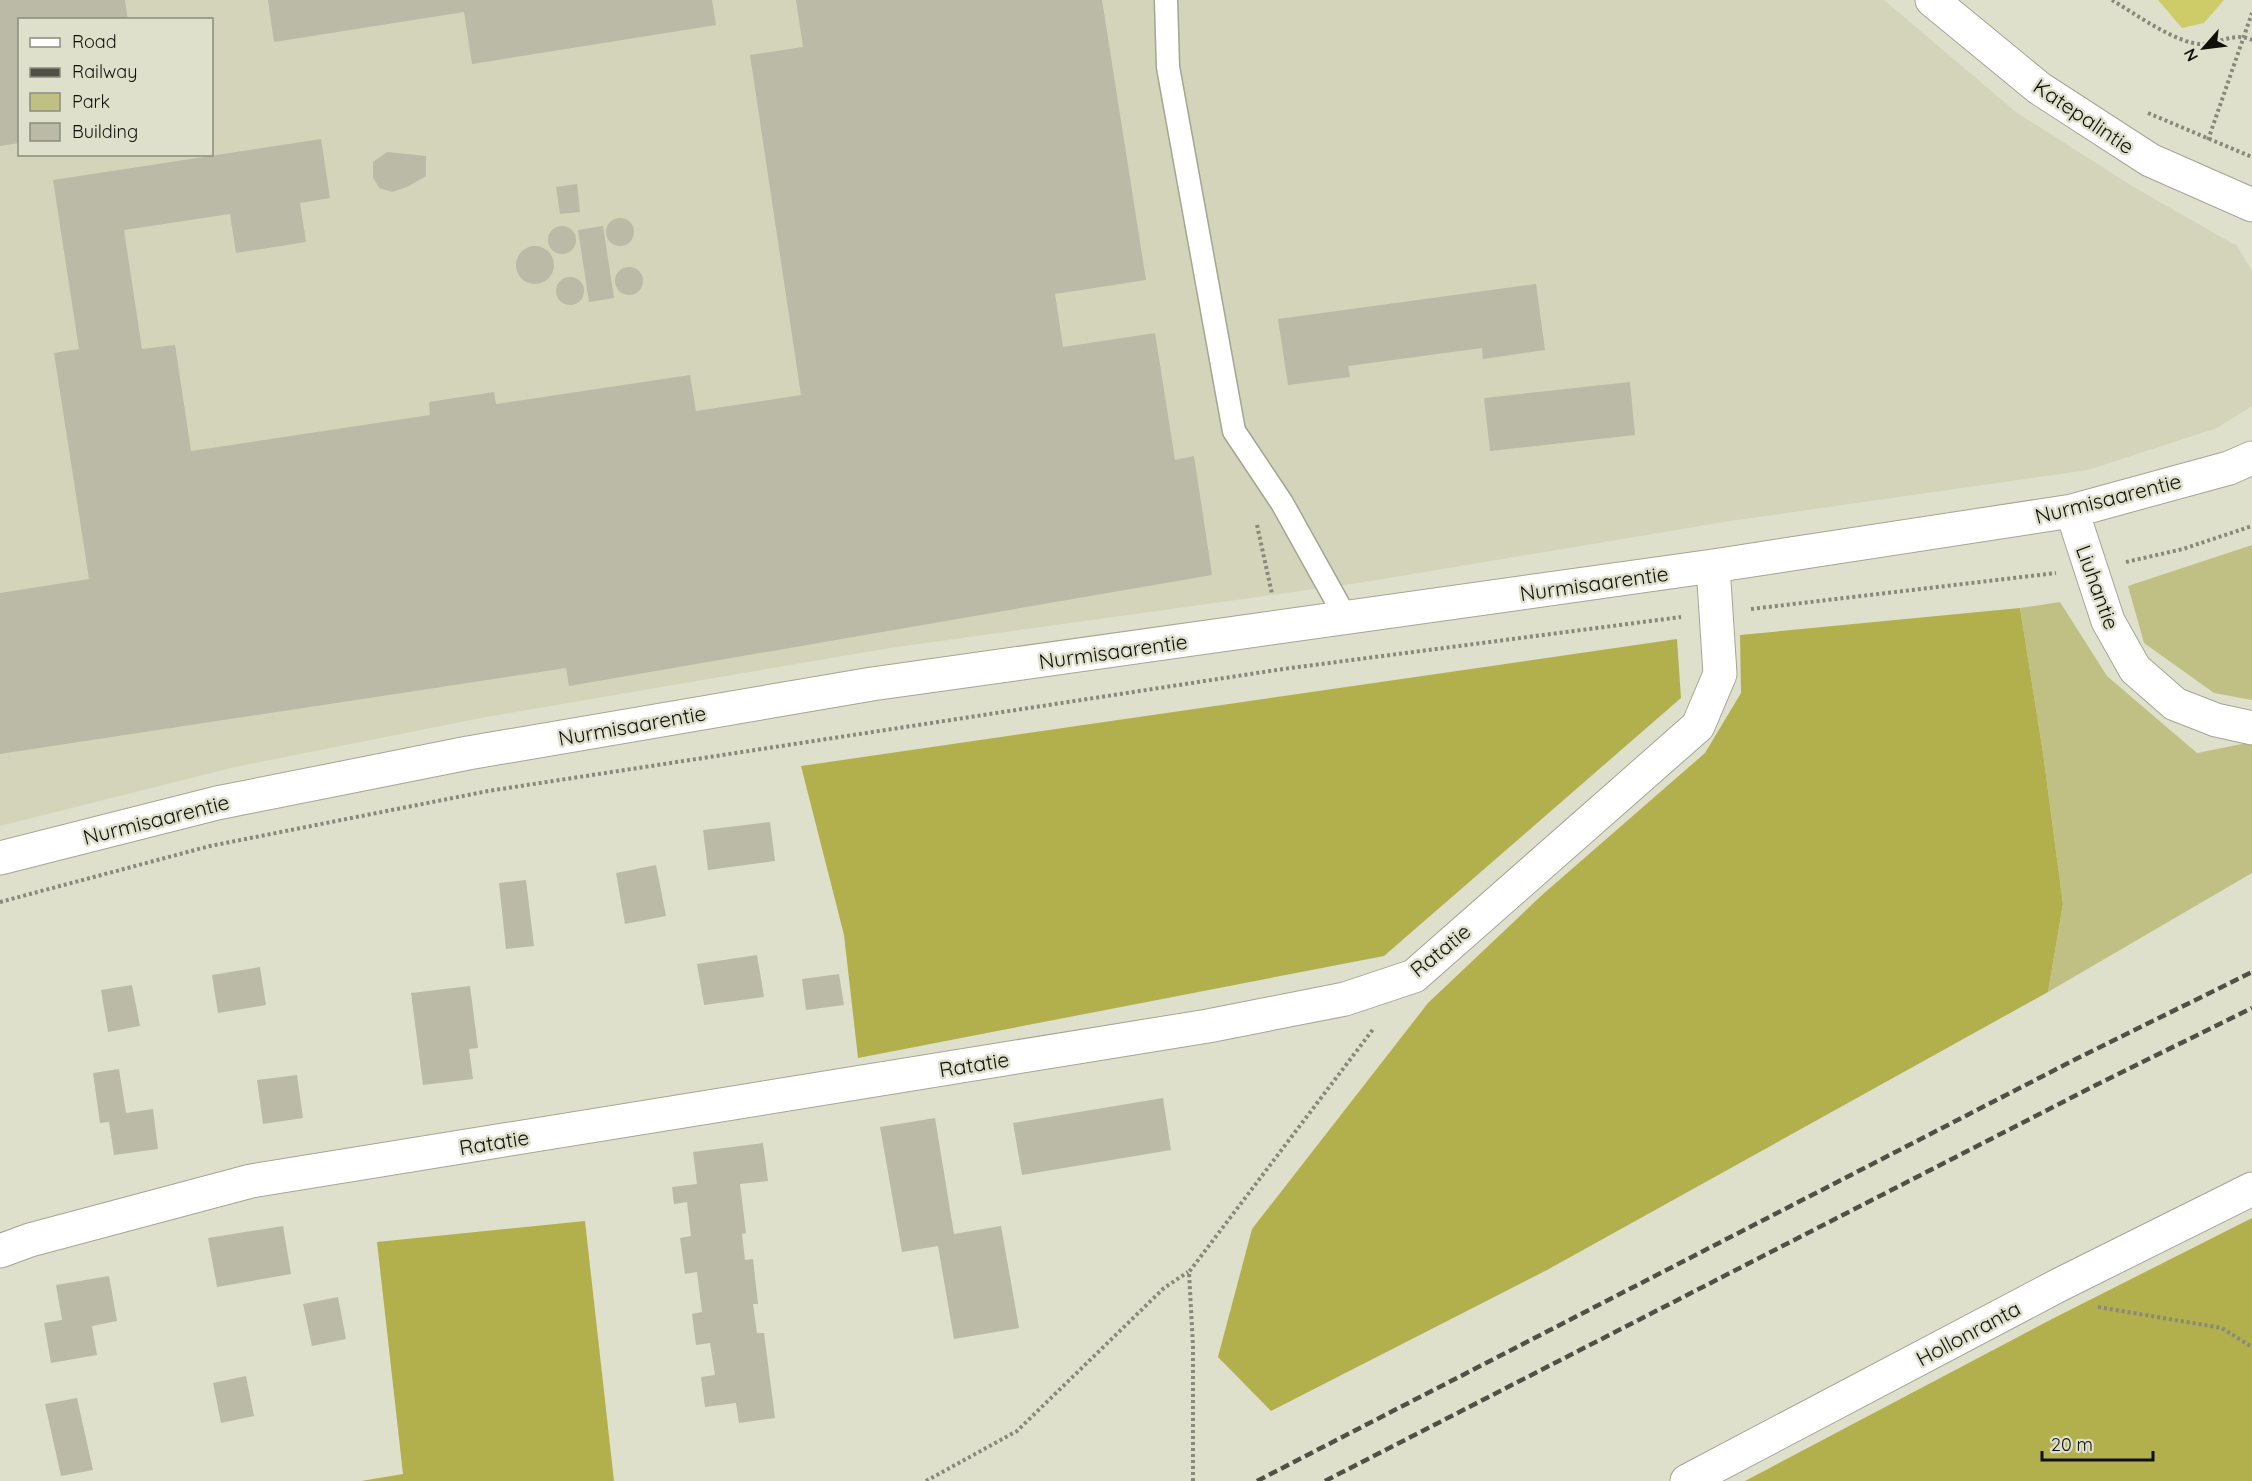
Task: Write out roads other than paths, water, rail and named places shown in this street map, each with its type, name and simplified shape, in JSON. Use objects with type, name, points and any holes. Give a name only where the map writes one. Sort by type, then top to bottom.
[{"type":"street","name":"Katepalintie","points":[[1932,0],[2038,88],[2131,148],[2150,160],[2252,205]]},
{"type":"street","name":"Nurmisaarentie","points":[[0,858],[217,803],[468,753],[872,684],[1713,566],[2072,511],[2240,463],[2252,437]]},
{"type":"street","name":"Liuhantie","points":[[2072,511],[2108,621],[2135,669],[2175,704],[2216,720],[2252,728]]},
{"type":"street","name":"Ratatie","points":[[0,1251],[30,1239],[251,1181],[1208,1026],[1345,999],[1414,976],[1698,726],[1720,674],[1713,566]]},
{"type":"street","name":"Hollonranta","points":[[1687,1481],[2059,1285],[2252,1189]]},
{"type":"lane","points":[[1166,0],[1168,67],[1234,431],[1282,503],[1346,618]]},
{"type":"railway","points":[[1257,1481],[2076,1059],[2252,972]]},
{"type":"railway","points":[[1325,1481],[2096,1085],[2252,1008]]}]
